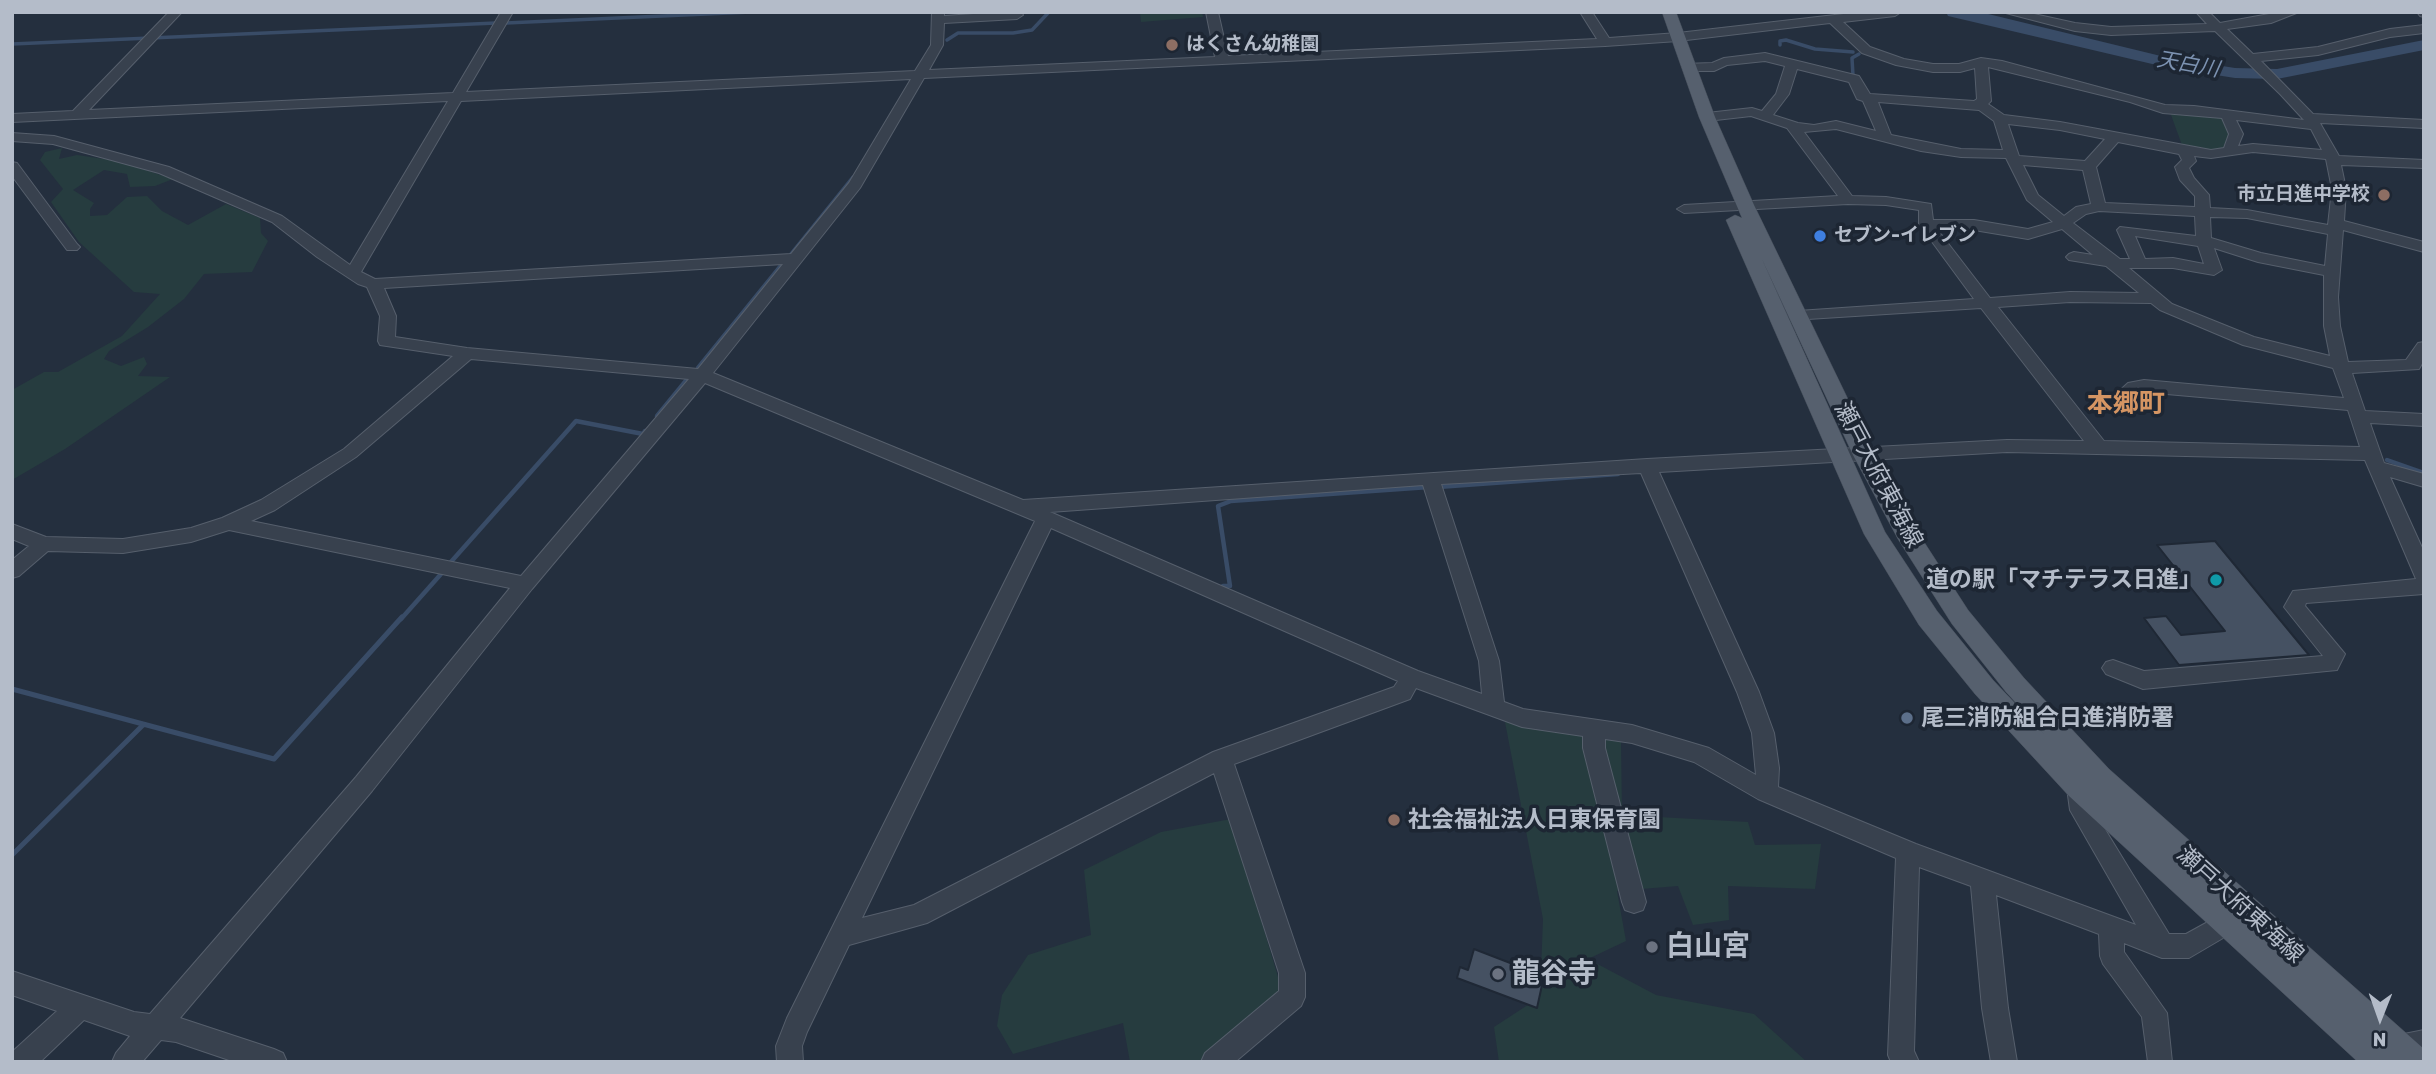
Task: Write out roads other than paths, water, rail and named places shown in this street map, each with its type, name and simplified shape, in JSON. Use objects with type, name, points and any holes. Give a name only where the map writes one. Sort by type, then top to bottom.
[{"type":"main road","name":"瀬戸大府東海線","points":[[1656,12],[1689,67],[1737,206],[1852,456],[1960,617],[2025,695],[2100,777],[2398,1057]]},
{"type":"main road","name":"瀬戸大府東海線","points":[[1670,12],[1671,38],[1697,134],[1798,316],[1852,456],[1875,534],[1928,618],[1984,687],[2078,788],[2226,923],[2398,1057]]},
{"type":"street","points":[[78,115],[176,12]]},
{"type":"street","points":[[353,273],[507,12]]},
{"type":"street","points":[[1212,12],[1222,60]]},
{"type":"street","points":[[1586,12],[1605,42]]},
{"type":"street","points":[[12,118],[1605,42],[1671,38],[1895,12]]},
{"type":"street","points":[[2008,12],[2101,31],[2217,27],[2271,19],[2293,12]]},
{"type":"street","points":[[2202,12],[2286,92],[2312,122],[2332,158],[2339,189],[2330,272],[2332,326],[2341,366],[2375,462],[2424,575]]},
{"type":"street","points":[[125,1062],[364,784],[525,584],[702,375],[855,185],[937,45],[938,16],[1017,15]]},
{"type":"street","points":[[1835,20],[1866,50],[1900,62],[1933,68],[1960,68],[1981,62],[2002,65],[2135,99],[2163,109],[2312,122],[2424,124]]},
{"type":"street","points":[[2250,58],[2318,51],[2390,33],[2424,29]]},
{"type":"street","points":[[1689,67],[1714,67],[1724,62],[1765,57],[1854,79],[1862,96],[1869,98],[1960,103],[1983,107],[2000,119],[2060,126],[2185,151],[2211,154],[2263,148],[2332,158],[2424,164]]},
{"type":"street","points":[[1981,62],[1984,101],[1980,102],[1983,107]]},
{"type":"street","points":[[1765,117],[1782,94],[1792,65]]},
{"type":"street","points":[[1869,98],[1886,139]]},
{"type":"street","points":[[1707,117],[1752,112],[1794,127],[1814,129],[1836,125],[1886,139],[1961,153],[2089,166]]},
{"type":"street","points":[[2227,114],[2236,134],[2229,152]]},
{"type":"street","points":[[12,153],[19,137],[50,116]]},
{"type":"street","points":[[2000,119],[2023,182],[2032,197],[2116,263],[2155,299],[2182,315],[2249,341],[2341,366],[2418,372],[2415,358],[2423,353],[2424,347]]},
{"type":"street","points":[[1794,127],[1849,200]]},
{"type":"street","points":[[19,137],[86,148],[192,181],[277,219],[323,254],[374,284],[793,259]]},
{"type":"street","points":[[2089,166],[2114,138]]},
{"type":"street","points":[[2074,257],[2116,263],[2174,264],[2214,270],[2205,241],[2202,195],[2187,180],[2182,167],[2189,161],[2185,151]]},
{"type":"street","points":[[12,166],[72,247]]},
{"type":"street","points":[[2089,166],[2099,207]]},
{"type":"street","points":[[1684,209],[1849,200],[1886,201],[1926,207],[1926,224],[2099,448]]},
{"type":"street","points":[[1926,224],[1975,225],[2028,234],[2063,224],[2081,210],[2099,207],[2247,214],[2277,222],[2336,227],[2424,247]]},
{"type":"street","points":[[2140,263],[2125,230],[2205,241],[2258,257],[2330,272]]},
{"type":"street","points":[[374,284],[388,316],[386,341],[467,353],[702,375],[1021,508],[1412,677],[1522,718],[1632,734],[1701,755],[1766,793],[1908,852],[2162,946],[2189,946],[2226,923]]},
{"type":"street","points":[[1798,316],[2070,297],[2155,299]]},
{"type":"street","points":[[12,531],[44,544],[123,546],[191,535],[229,523],[268,505],[349,453],[467,353]]},
{"type":"street","points":[[2126,393],[2134,387],[2144,386],[2356,410],[2424,421]]},
{"type":"street","points":[[1021,508],[1430,478],[2007,446],[2354,452],[2424,481]]},
{"type":"street","points":[[1647,465],[1748,692],[1763,733],[1769,768],[1766,793]]},
{"type":"street","points":[[1430,478],[1489,661],[1494,706]]},
{"type":"street","points":[[790,1062],[789,1045],[796,1027],[1046,519]]},
{"type":"street","points":[[229,523],[525,584]]},
{"type":"street","points":[[12,571],[44,544]]},
{"type":"street","points":[[2113,668],[2143,680],[2330,664],[2335,654],[2294,607],[2300,596],[2424,586]]},
{"type":"street","points":[[842,935],[918,915],[1221,759],[1402,693],[1412,677]]},
{"type":"street","points":[[1594,729],[1594,748],[1634,902]]},
{"type":"street","points":[[1214,1062],[1292,997],[1292,974],[1221,759]]},
{"type":"street","points":[[2078,788],[2081,810],[2162,946]]},
{"type":"street","points":[[1906,1062],[1902,1055],[1908,852]]},
{"type":"street","points":[[1982,880],[1995,1008],[2004,1062]]},
{"type":"street","points":[[2111,928],[2112,956],[2154,1013],[2160,1059]]},
{"type":"street","points":[[12,984],[134,1025],[176,1028],[274,1062]]},
{"type":"street","points":[[21,1062],[79,1007]]},
{"type":"street","points":[[2398,1057],[2424,1043]]},
{"type":"waterway","points":[[506,23],[751,12]]},
{"type":"waterway","points":[[947,40],[958,33],[1013,33],[1032,30],[1049,12]]},
{"type":"waterway","name":"天白川","points":[[1954,12],[2165,62],[2235,73],[2277,74],[2424,45]]},
{"type":"waterway","points":[[12,44],[496,23]]},
{"type":"waterway","points":[[1780,45],[1780,41],[1786,40],[1815,49],[1853,52]]},
{"type":"waterway","points":[[1853,76],[1852,58],[1859,54]]},
{"type":"waterway","points":[[790,255],[853,177]]},
{"type":"waterway","points":[[778,269],[783,263]]},
{"type":"waterway","points":[[698,368],[780,267]]},
{"type":"waterway","points":[[657,416],[689,377]]},
{"type":"waterway","points":[[450,563],[576,421],[643,434],[645,431]]},
{"type":"waterway","points":[[2387,460],[2424,473]]},
{"type":"waterway","points":[[1438,487],[1618,474]]},
{"type":"waterway","points":[[1223,586],[1230,586],[1218,506],[1231,501],[1429,487]]},
{"type":"waterway","points":[[401,619],[441,574]]},
{"type":"waterway","points":[[12,689],[274,759],[402,617]]},
{"type":"waterway","points":[[12,855],[143,725]]},
{"type":"place","name":"はくさん幼稚園","points":[[1172,45]]},
{"type":"place","name":"市立日進中学校","points":[[2384,195]]},
{"type":"place","name":"セブン-イレブン","points":[[1820,236]]},
{"type":"place","name":"道の駅「マチテラス日進」","points":[[2216,580]]},
{"type":"place","name":"尾三消防組合日進消防署","points":[[1907,718]]},
{"type":"place","name":"社会福祉法人日東保育園","points":[[1394,820]]},
{"type":"place","name":"白山宮","points":[[1652,947]]},
{"type":"place","name":"龍谷寺","points":[[1498,974]]},
{"type":"district","name":"本郷町","points":[[2126,404]]}]
